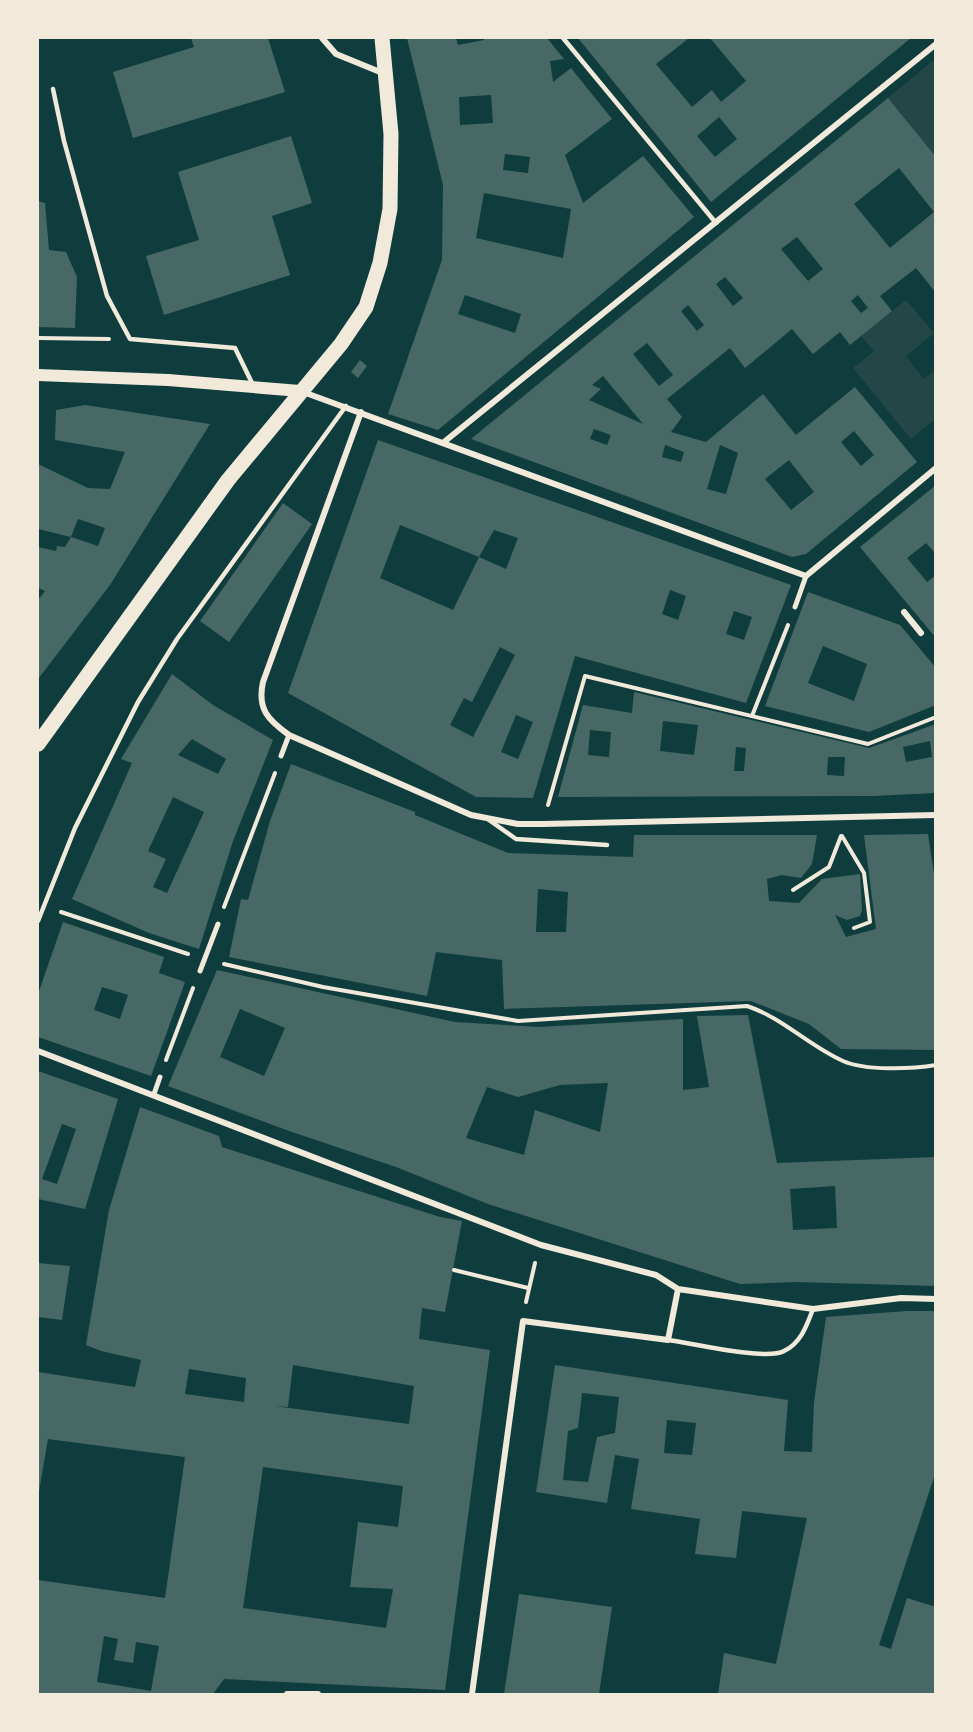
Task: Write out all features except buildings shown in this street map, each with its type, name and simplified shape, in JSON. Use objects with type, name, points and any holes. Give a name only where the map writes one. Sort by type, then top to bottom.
[{"type":"main road","points":[[38,744],[228,480],[357,323],[374,287],[390,209],[392,134],[382,38]]},
{"type":"main road","points":[[38,375],[168,380],[300,391]]},
{"type":"street","points":[[322,38],[336,54],[387,74]]},
{"type":"street","points":[[444,442],[936,44]]},
{"type":"street","points":[[300,391],[806,576]]},
{"type":"street","points":[[361,412],[262,682],[260,696],[266,714],[289,735],[489,820],[543,824],[936,815]]},
{"type":"street","points":[[795,607],[806,576],[936,468]]},
{"type":"street","points":[[904,612],[921,633]]},
{"type":"street","points":[[281,756],[289,735]]},
{"type":"street","points":[[200,970],[218,924]]},
{"type":"street","points":[[38,1051],[542,1245],[656,1275],[678,1289],[813,1310],[901,1298],[936,1299]]},
{"type":"street","points":[[154,1094],[160,1077]]},
{"type":"street","points":[[472,1695],[523,1321],[668,1340],[678,1289]]},
{"type":"street","points":[[287,1695],[318,1695]]},
{"type":"lane","points":[[563,38],[716,223]]},
{"type":"lane","points":[[53,89],[64,141],[82,198],[107,296],[130,339],[235,348],[254,387]]},
{"type":"lane","points":[[38,921],[80,818],[143,694],[177,639],[346,406]]},
{"type":"lane","points":[[489,820],[516,839],[607,845]]},
{"type":"lane","points":[[668,1340],[763,1355],[784,1352],[803,1334],[813,1310]]},
{"type":"path","points":[[38,338],[130,339]]},
{"type":"path","points":[[752,716],[795,607]]},
{"type":"path","points":[[543,824],[585,676],[868,744],[936,717]]},
{"type":"path","points":[[218,924],[281,756]]},
{"type":"path","points":[[793,890],[829,867],[841,835],[843,817]]},
{"type":"path","points":[[841,835],[864,873],[868,897],[870,922],[854,928]]},
{"type":"path","points":[[43,907],[204,959],[323,987],[518,1021],[747,1006],[765,1012],[837,1058],[853,1065],[875,1068],[936,1065]]},
{"type":"path","points":[[160,1077],[200,970]]},
{"type":"path","points":[[523,1321],[534,1265]]},
{"type":"path","points":[[454,1269],[528,1288]]},
{"type":"shaded area","points":[[935,59],[935,157],[888,98]]},
{"type":"shaded area","points":[[906,300],[934,333],[906,356],[924,379],[935,370],[935,419],[911,439],[853,368],[874,351],[861,336]]}]
